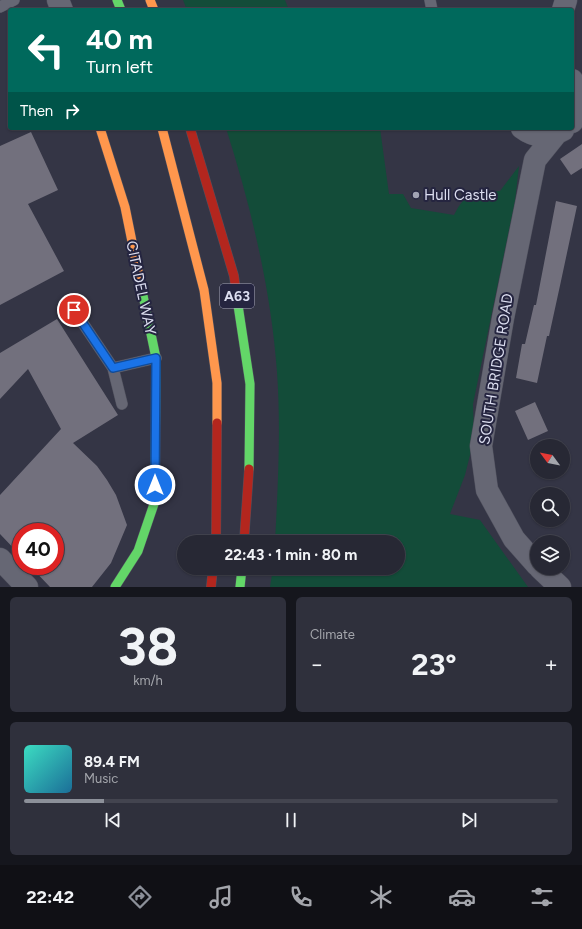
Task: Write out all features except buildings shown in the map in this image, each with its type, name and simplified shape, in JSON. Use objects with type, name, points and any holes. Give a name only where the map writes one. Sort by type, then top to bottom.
[{"type":"main road","name":"CITADEL WAY","points":[[101,130],[125,207],[156,358],[155,501],[138,551],[115,587]]},
{"type":"main road","name":"A63","points":[[163,130],[204,290],[217,384],[216,535]]},
{"type":"main road","name":"A63","points":[[191,130],[234,276],[250,384],[249,470],[244,535]]},
{"type":"main road","points":[[211,587],[212,575]]},
{"type":"main road","points":[[240,587],[241,575]]},
{"type":"street","points":[[574,116],[578,109],[578,92]]},
{"type":"street","points":[[522,130],[535,160]]},
{"type":"street","points":[[524,130],[533,135],[545,136],[562,130]]},
{"type":"street","name":"SOUTH BRIDGE ROAD","points":[[530,557],[514,539],[487,490],[481,446],[502,318],[535,160],[565,130]]},
{"type":"street","points":[[0,559],[27,587]]},
{"type":"street","points":[[547,575],[560,587]]},
{"type":"lane","points":[[0,7],[14,0]]},
{"type":"lane","points":[[74,310],[113,368],[122,404]]},
{"type":"lane","points":[[113,368],[156,358]]},
{"type":"green space","points":[[183,0],[285,0],[288,8],[186,8]]},
{"type":"green space","points":[[227,130],[380,130],[389,194],[403,194],[411,208],[454,215],[463,201],[472,194],[500,191],[519,166],[515,201],[473,404],[474,439],[465,475],[450,514],[480,520],[528,587],[270,587],[272,575],[405,575],[405,535],[275,535],[279,435],[277,372],[265,279],[244,188]]},
{"type":"traffic: fast","points":[[117,0],[120,8]]},
{"type":"traffic: fast","points":[[115,587],[138,551],[155,501],[156,358],[141,286]]},
{"type":"traffic: fast","points":[[236,292],[250,384],[249,469]]},
{"type":"traffic: fast","points":[[240,587],[241,575]]},
{"type":"traffic: slow","points":[[150,0],[153,8]]},
{"type":"traffic: slow","points":[[101,130],[125,207],[141,286]]},
{"type":"traffic: slow","points":[[163,130],[204,290],[217,383],[217,423]]},
{"type":"traffic: jam","points":[[191,130],[234,276],[236,292]]},
{"type":"traffic: jam","points":[[216,535],[217,423]]},
{"type":"traffic: jam","points":[[244,535],[249,469]]},
{"type":"traffic: jam","points":[[211,587],[212,575]]},
{"type":"place","name":"Hull Castle","points":[[416,195]]},
{"type":"route","points":[[74,310],[113,368],[156,358],[155,485]]}]
